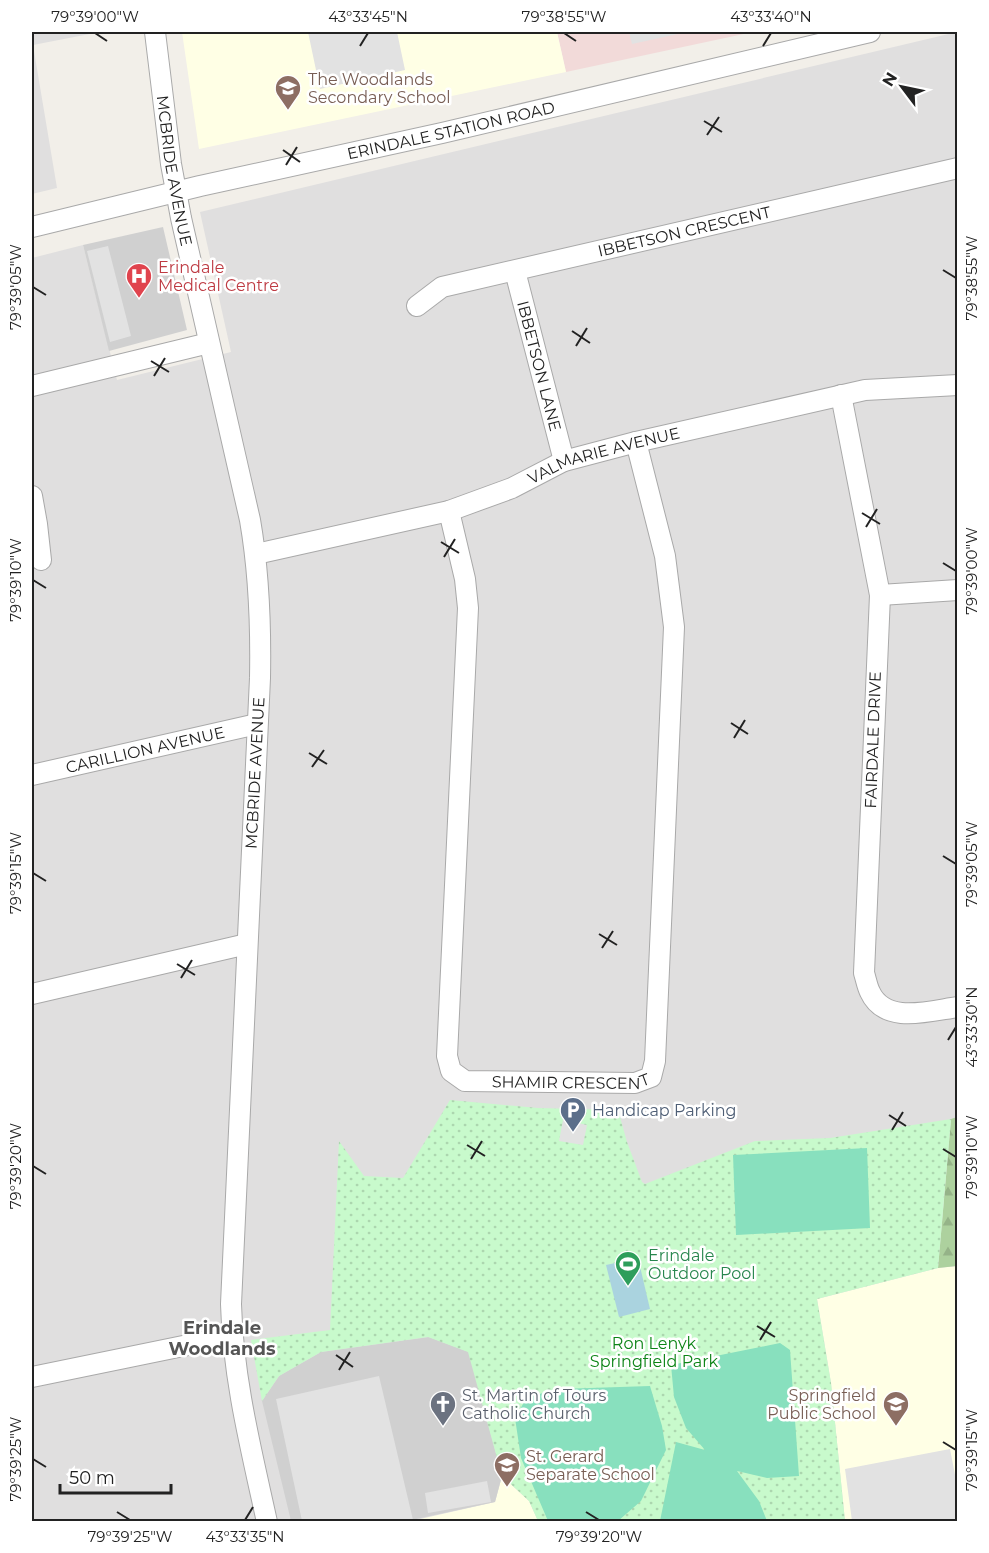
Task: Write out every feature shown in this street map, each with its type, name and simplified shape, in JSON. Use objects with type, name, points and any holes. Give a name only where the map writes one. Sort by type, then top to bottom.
[{"type":"street","name":"MCBRIDE AVENUE","points":[[155,32],[171,164],[256,554],[260,628],[257,724],[231,1274],[232,1336],[240,1395],[267,1521]]},
{"type":"street","name":"ERINDALE STATION ROAD","points":[[32,227],[870,32]]},
{"type":"street","name":"IBBETSON CRESCENT","points":[[417,306],[442,287],[957,168]]},
{"type":"street","name":"IBBETSON LANE","points":[[515,271],[564,461]]},
{"type":"street","points":[[32,386],[209,342]]},
{"type":"street","name":"VALMARIE AVENUE","points":[[256,554],[449,511],[512,488],[564,461],[636,442],[865,390],[957,385]]},
{"type":"street","name":"FAIRDALE DRIVE","points":[[841,395],[880,595],[864,973],[870,993],[883,1008],[904,1014],[957,1007]]},
{"type":"street","name":"SHAMIR CRESCENT","points":[[449,511],[465,579],[468,608],[447,1056],[451,1071],[465,1081],[635,1083],[651,1077],[655,1061],[674,627],[665,556],[636,442]]},
{"type":"street","points":[[32,496],[41,560]]},
{"type":"street","points":[[880,595],[957,590]]},
{"type":"street","name":"CARILLION AVENUE","points":[[32,775],[257,724]]},
{"type":"street","points":[[32,994],[247,944]]},
{"type":"street","points":[[32,1377],[232,1336]]},
{"type":"shaded area","points":[[32,32],[100,32],[33,45],[57,188],[32,194]]},
{"type":"shaded area","name":"The Woodlands Secondary School","points":[[182,32],[557,32],[566,72],[199,149]]},
{"type":"shaded area","points":[[308,32],[397,32],[405,70],[320,89]]},
{"type":"shaded area","points":[[557,32],[753,32],[566,72]]},
{"type":"shaded area","points":[[629,32],[687,32],[632,44]]},
{"type":"shaded area","points":[[957,32],[957,1521],[32,1521],[32,258],[83,245],[117,380],[231,352],[200,212]]},
{"type":"shaded area","points":[[163,227],[187,330],[109,351],[83,245]]},
{"type":"shaded area","points":[[108,246],[131,336],[110,342],[87,251]]},
{"type":"shaded area","name":"Handicap Parking","points":[[563,1120],[587,1125],[583,1145],[559,1141]]},
{"type":"shaded area","name":"Springfield Public School","points":[[957,1266],[957,1521],[845,1521],[831,1383],[817,1299],[938,1268]]},
{"type":"shaded area","points":[[429,1337],[469,1352],[502,1476],[495,1502],[407,1521],[291,1521],[262,1401],[279,1376],[321,1352]]},
{"type":"shaded area","points":[[379,1376],[413,1520],[302,1521],[276,1399]]},
{"type":"shaded area","points":[[950,1449],[957,1485],[957,1521],[852,1521],[845,1469]]},
{"type":"shaded area","name":"St. Gerard Separate School","points":[[502,1476],[529,1501],[538,1521],[407,1522],[495,1502]]},
{"type":"shaded area","points":[[487,1481],[491,1502],[428,1513],[425,1493]]},
{"type":"green space","name":"Ron Lenyk Springfield Park","points":[[450,1100],[538,1108],[618,1110],[627,1142],[642,1182],[645,1184],[755,1141],[830,1138],[951,1119],[938,1268],[817,1299],[831,1383],[845,1521],[538,1521],[529,1501],[502,1476],[468,1352],[428,1337],[321,1352],[279,1376],[262,1401],[251,1340],[330,1330],[339,1141],[364,1176],[403,1178]]},
{"type":"green space","points":[[957,1117],[957,1266],[938,1268],[951,1119]]},
{"type":"green space","points":[[867,1148],[870,1228],[736,1235],[733,1155]]},
{"type":"green space","points":[[780,1343],[790,1350],[799,1476],[767,1478],[737,1471],[759,1501],[767,1521],[660,1521],[676,1442],[705,1450],[686,1428],[674,1397],[671,1365]]},
{"type":"green space","points":[[650,1386],[662,1426],[666,1450],[641,1501],[618,1521],[548,1521],[521,1458],[515,1418],[527,1397],[560,1389]]},
{"type":"water","name":"Erindale Outdoor Pool","points":[[638,1258],[650,1309],[619,1317],[606,1265]]},
{"type":"place","name":"The Woodlands Secondary School","points":[[288,111]]},
{"type":"place","name":"Erindale Medical Centre","points":[[139,299]]},
{"type":"place","name":"Handicap Parking","points":[[573,1133]]},
{"type":"place","name":"Erindale Outdoor Pool","points":[[628,1287]]},
{"type":"place","name":"St. Martin of Tours Catholic Church","points":[[443,1427]]},
{"type":"place","name":"Springfield Public School","points":[[896,1427]]},
{"type":"place","name":"St. Gerard Separate School","points":[[507,1488]]},
{"type":"district","name":"Erindale Woodlands","points":[[222,1338]]}]
